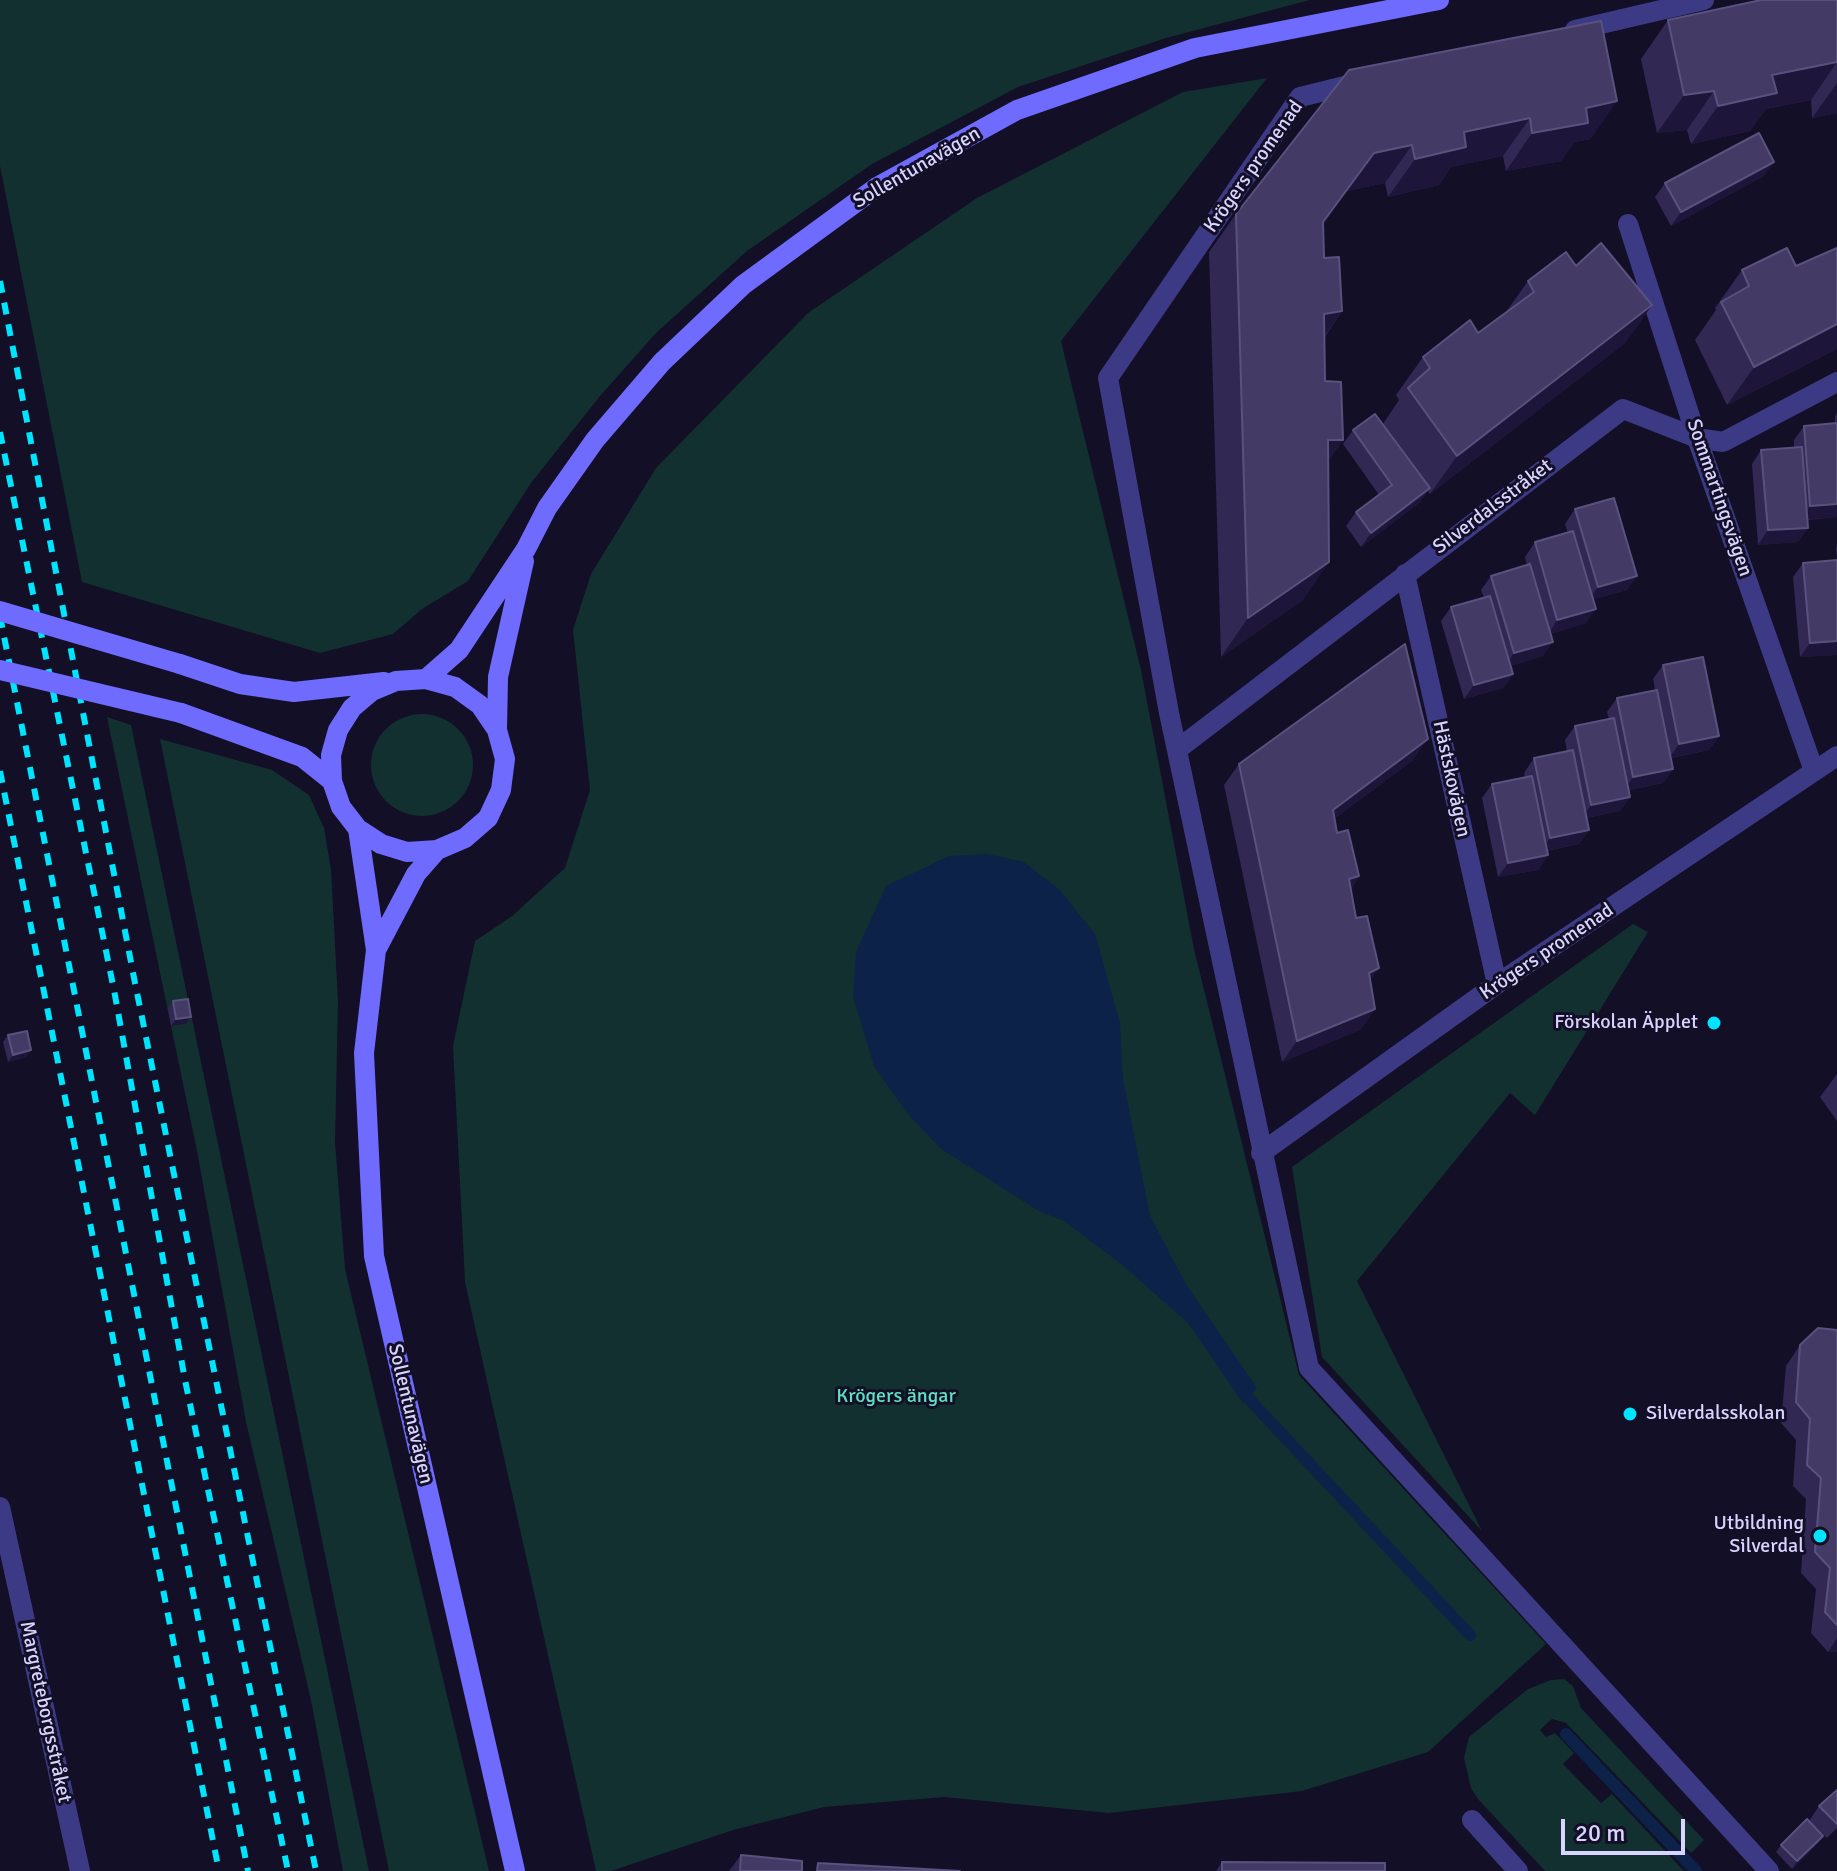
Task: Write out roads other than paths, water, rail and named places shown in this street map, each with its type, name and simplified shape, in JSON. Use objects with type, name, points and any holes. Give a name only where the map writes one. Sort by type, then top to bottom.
[{"type":"street","name":"Sollentunavägen","points":[[426,679],[459,650],[526,549],[547,508],[595,440],[662,362],[743,285],[877,187],[1017,110],[1195,48],[1439,0]]},
{"type":"street","points":[[1561,33],[1704,0]]},
{"type":"street","name":"Krögers promenad","points":[[1178,749],[1108,378],[1300,97],[1376,78]]},
{"type":"street","name":"Sommartingsvägen","points":[[1628,224],[1697,438],[1814,771]]},
{"type":"street","name":"Silverdalsstråket","points":[[1178,749],[1623,409],[1697,438],[1723,442],[1837,382]]},
{"type":"street","name":"Sollentunavägen","points":[[497,730],[480,705],[455,687],[426,679],[396,681],[372,691],[352,708],[338,730],[331,755],[332,781],[341,807],[358,829],[381,844],[407,852],[437,850],[465,838],[488,818],[501,790],[505,759],[497,730],[498,677],[526,549]]},
{"type":"street","name":"Hästskovägen","points":[[1405,574],[1497,984]]},
{"type":"street","points":[[0,611],[240,684],[294,692],[396,681]]},
{"type":"street","points":[[0,670],[181,713],[302,757],[332,781]]},
{"type":"street","points":[[1178,749],[1261,1153],[1309,1368],[1769,1871]]},
{"type":"street","name":"Krögers promenad","points":[[1261,1153],[1497,984],[1837,756]]},
{"type":"street","name":"Sollentunavägen","points":[[358,829],[376,950],[364,1053],[374,1256],[515,1871]]},
{"type":"street","name":"Sollentunavägen","points":[[376,950],[416,874],[437,850]]},
{"type":"street","name":"Margreteborgsstråket","points":[[0,1507],[80,1871]]},
{"type":"street","points":[[1472,1820],[1518,1871]]},
{"type":"water","points":[[987,854],[1024,862],[1060,890],[1095,934],[1120,1023],[1123,1079],[1150,1216],[1186,1284],[1257,1388],[1243,1403],[1188,1323],[1121,1264],[1064,1221],[1039,1211],[941,1149],[906,1112],[874,1066],[853,997],[856,952],[886,886],[949,856]]},
{"type":"waterway","points":[[1249,1399],[1470,1635]]},
{"type":"waterway","points":[[1566,1734],[1696,1871]]},
{"type":"railway","points":[[0,281],[135,983],[316,1871]]},
{"type":"railway","points":[[0,432],[114,990],[185,1380],[288,1871]]},
{"type":"railway","points":[[0,616],[248,1871]]},
{"type":"railway","points":[[0,771],[219,1871]]},
{"type":"place","name":"Förskolan Äpplet","points":[[1714,1023]]},
{"type":"place","name":"Silverdalsskolan","points":[[1630,1414]]},
{"type":"place","name":"Utbildning Silverdal","points":[[1820,1536]]},
{"type":"park label","name":"Krögers ängar","points":[[896,1397]]}]
